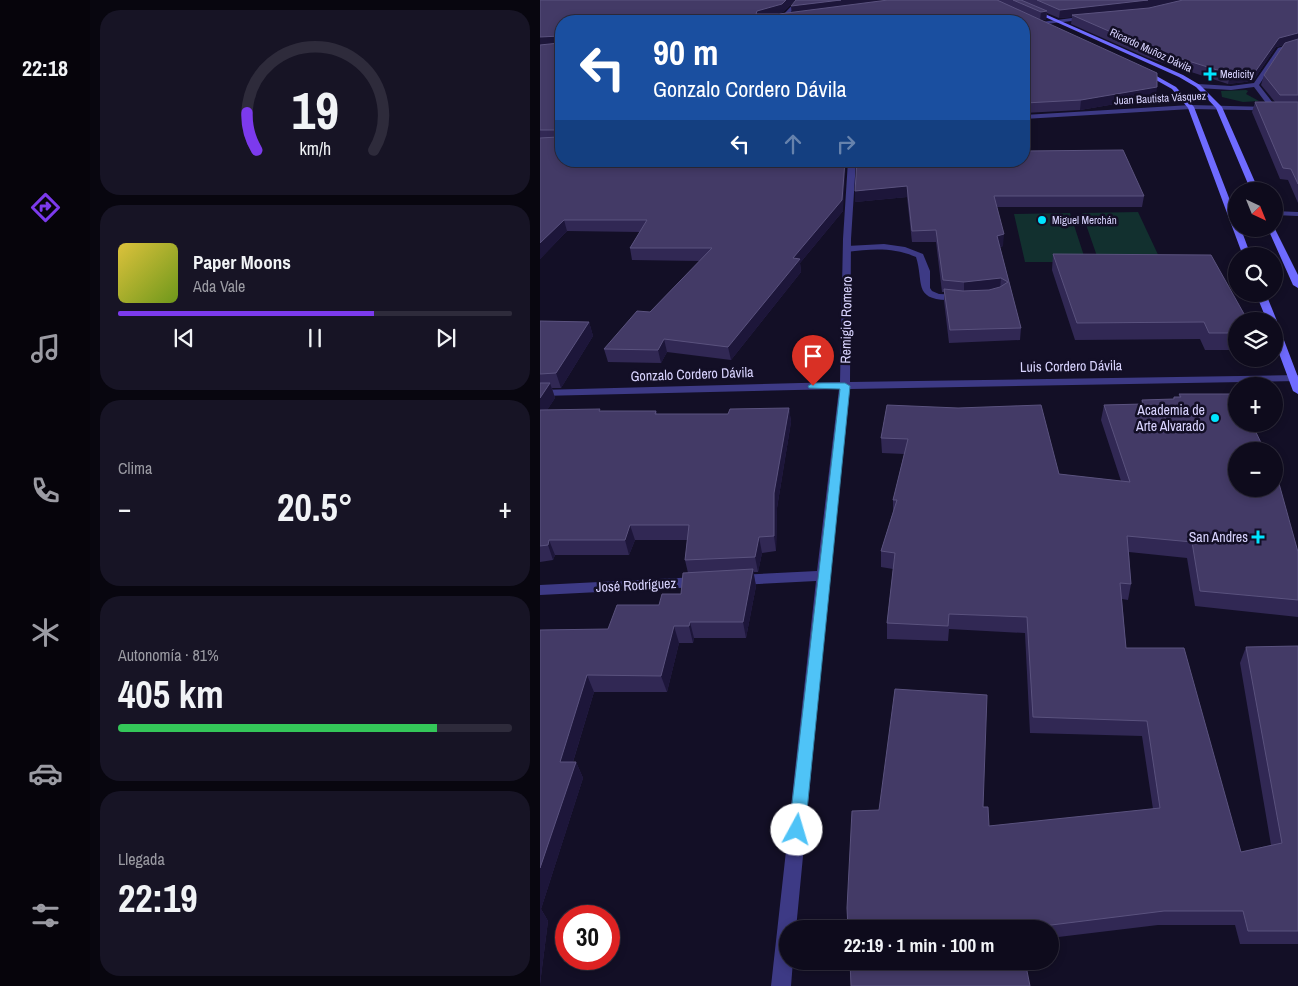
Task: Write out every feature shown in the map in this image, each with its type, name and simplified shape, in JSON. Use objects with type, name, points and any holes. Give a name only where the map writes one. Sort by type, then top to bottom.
[{"type":"main road","name":"Ricardo Muñoz Dávila","points":[[1009,0],[1181,76],[1198,86],[1219,107],[1250,182]]},
{"type":"main road","points":[[1030,20],[1054,30]]},
{"type":"main road","name":"Ricardo Muñoz Dávila","points":[[1139,69],[1174,88],[1191,107],[1228,196]]},
{"type":"main road","points":[[1276,238],[1298,285]]},
{"type":"main road","points":[[1283,348],[1296,378],[1298,391]]},
{"type":"street","points":[[786,15],[800,0]]},
{"type":"street","points":[[1037,23],[1093,17]]},
{"type":"street","points":[[1256,85],[1278,51],[1286,46],[1298,44]]},
{"type":"street","points":[[1198,86],[1231,88],[1256,85]]},
{"type":"street","points":[[1256,85],[1274,108]]},
{"type":"street","name":"Juan Bautista Vásquez","points":[[1030,117],[1191,107],[1298,109]]},
{"type":"street","name":"Remigio Romero","points":[[781,986],[823,576],[845,386],[847,248],[852,167]]},
{"type":"street","points":[[1283,213],[1298,214]]},
{"type":"street","points":[[847,248],[884,246],[909,250],[920,256],[925,271],[925,288],[928,293],[944,298],[975,297]]},
{"type":"street","name":"Luis Cordero Dávila","points":[[845,386],[1296,378]]},
{"type":"street","name":"Gonzalo Cordero Dávila","points":[[540,393],[845,386]]},
{"type":"street","name":"José Rodríguez","points":[[540,590],[823,576]]},
{"type":"green space","points":[[1221,91],[1248,91],[1246,94],[1259,101],[1243,102],[1222,97]]},
{"type":"green space","points":[[1138,212],[1161,261],[1099,262],[1082,213]]},
{"type":"green space","points":[[1070,213],[1086,262],[1025,262],[1014,214]]},
{"type":"building","points":[[540,0],[786,0],[782,4],[757,11],[756,14],[779,14],[888,0],[997,0],[1030,15],[555,15],[555,36],[540,37]]},
{"type":"building","points":[[796,0],[841,0],[791,6]]},
{"type":"building","points":[[1013,0],[1021,0],[1047,11],[1041,12]]},
{"type":"building","points":[[1037,0],[1148,0],[1060,10]]},
{"type":"building","points":[[1183,0],[1298,0],[1298,33],[1279,38],[1255,72],[1230,74],[1150,49],[1072,15],[1149,8]]},
{"type":"building","points":[[1030,15],[1157,73],[1157,87],[1081,100],[1030,103]]},
{"type":"building","points":[[1298,39],[1298,95],[1280,95],[1264,75],[1285,43]]},
{"type":"building","points":[[555,43],[555,130],[540,130],[540,45]]},
{"type":"building","points":[[1255,102],[1298,102],[1298,184],[1291,169],[1283,168]]},
{"type":"building","points":[[555,137],[555,167],[845,167],[842,200],[793,258],[800,259],[728,347],[664,339],[658,350],[604,349],[637,311],[650,312],[712,248],[630,248],[647,220],[564,220],[540,243],[540,138]]},
{"type":"building","points":[[1123,150],[1144,196],[994,196],[1004,234],[997,236],[1021,328],[950,330],[944,289],[963,291],[989,290],[1000,287],[1008,282],[1001,278],[964,282],[943,280],[936,230],[912,231],[907,186],[855,191],[857,167],[1030,167],[1030,151]]},
{"type":"building","points":[[1053,254],[1211,255],[1228,285],[1228,302],[1237,302],[1243,312],[1228,312],[1228,333],[1209,333],[1204,322],[1077,323]]},
{"type":"building","points":[[540,321],[589,322],[556,373],[540,374]]},
{"type":"building","points":[[540,383],[550,383],[540,398]]},
{"type":"building","points":[[1179,394],[1228,394],[1228,432],[1256,432],[1261,442],[1228,442],[1228,497],[1283,497],[1298,552],[1298,600],[1200,591],[1192,542],[1127,536],[1131,584],[1120,583],[1126,648],[1184,648],[1241,852],[1282,843],[1246,647],[1298,646],[1298,931],[1248,931],[1243,911],[1164,911],[1059,924],[1059,920],[848,920],[852,811],[879,810],[895,689],[987,695],[983,807],[988,807],[989,826],[1160,808],[1147,721],[1033,717],[1027,617],[949,614],[948,626],[887,623],[895,553],[881,551],[897,500],[893,500],[908,439],[881,438],[887,405],[958,408],[1041,405],[1059,474],[1130,482],[1104,405],[1143,404],[1142,400],[1181,397]]},
{"type":"building","points":[[789,408],[774,493],[774,536],[759,537],[755,557],[685,560],[689,525],[630,525],[625,540],[549,540],[548,545],[540,546],[540,410],[600,409],[599,411],[656,411],[655,414],[728,414],[730,409]]},
{"type":"building","points":[[753,569],[743,622],[690,622],[689,626],[674,626],[661,676],[587,675],[560,762],[576,762],[540,868],[540,630],[608,629],[617,605],[659,605],[662,594],[681,594],[683,573]]},
{"type":"building","points":[[850,970],[1027,970],[1030,986],[851,986]]},
{"type":"place","name":"Medicity","points":[[1210,74]]},
{"type":"place","name":"Miguel Merchán","points":[[1042,220]]},
{"type":"place","name":"Academia de Arte Alvarado","points":[[1215,418]]},
{"type":"place","name":"San Andres","points":[[1258,537]]},
{"type":"route","points":[[797,830],[845,386],[813,386]]}]
